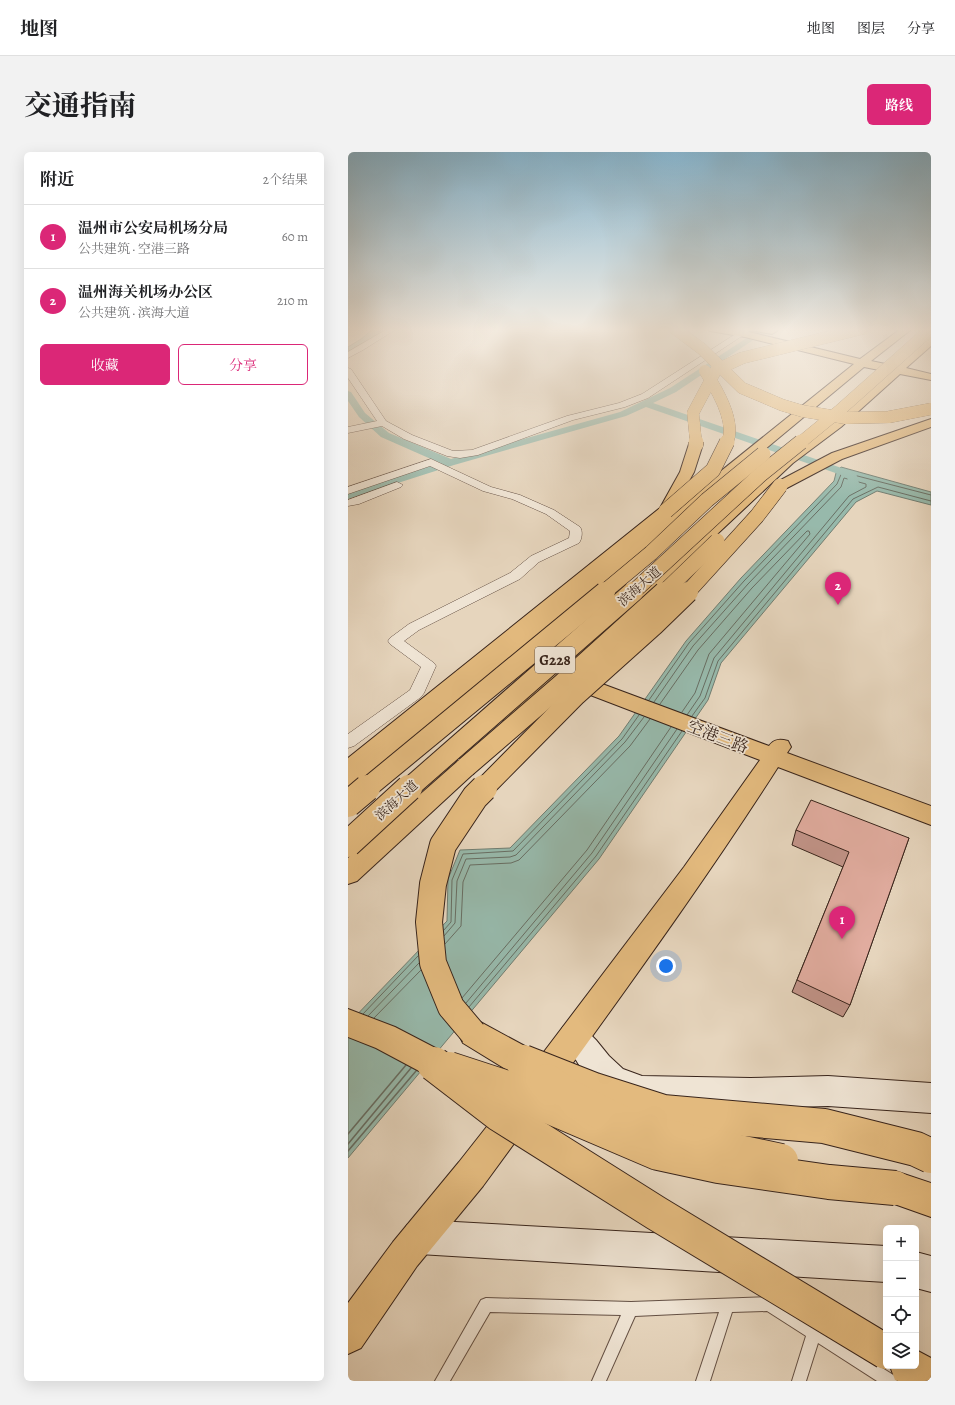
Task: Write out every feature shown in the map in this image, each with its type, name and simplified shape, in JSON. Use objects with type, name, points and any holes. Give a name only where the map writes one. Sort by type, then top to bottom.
[{"type":"main road","points":[[666,511],[687,472],[696,444],[693,413],[708,385]]},
{"type":"main road","points":[[348,770],[666,511],[714,470],[729,438],[727,413],[714,385]]},
{"type":"main road","points":[[740,385],[776,404],[821,415],[873,418],[904,415],[931,409]]},
{"type":"main road","points":[[348,784],[836,385]]},
{"type":"main road","name":"滨海大道","points":[[348,804],[601,595],[651,552],[707,500],[846,385]]},
{"type":"main road","name":"滨海大道","points":[[348,844],[407,790],[658,570],[760,475],[840,411],[867,385]]},
{"type":"main road","points":[[348,865],[562,670],[788,460],[837,424],[880,385]]},
{"type":"main road","points":[[348,873],[466,767],[573,676],[655,602],[737,522],[780,486],[836,456],[931,423]]},
{"type":"main road","points":[[887,439],[931,429]]},
{"type":"main road","points":[[780,486],[753,521],[702,578],[654,625],[576,695],[475,797],[443,845],[433,884],[429,922],[433,963],[451,1006],[473,1032],[584,1112],[664,1136],[809,1134],[918,1135],[931,1139]]},
{"type":"main road","name":"空港三路","points":[[513,650],[701,724],[777,752],[931,802]]},
{"type":"main road","points":[[348,1335],[405,1254],[471,1174],[530,1074],[573,1037],[700,864],[777,752]]},
{"type":"main road","name":"空港三路","points":[[777,752],[931,816]]},
{"type":"main road","points":[[348,1022],[385,1037],[434,1064],[499,1114],[656,1213],[883,1350]]},
{"type":"main road","points":[[434,1064],[501,1086],[658,1153],[718,1166],[829,1182],[895,1188]]},
{"type":"main road","points":[[530,1074],[594,1090],[663,1112],[824,1126],[916,1149],[931,1156]]},
{"type":"main road","points":[[530,1074],[635,1130],[828,1171],[895,1188],[931,1200]]},
{"type":"main road","points":[[914,1369],[931,1380]]},
{"type":"street","points":[[358,385],[383,423],[408,437],[451,454],[460,455],[474,453],[570,418],[622,405],[645,396],[664,385]]},
{"type":"street","points":[[348,430],[383,423]]},
{"type":"street","points":[[348,491],[431,462],[487,489],[516,497],[550,512],[576,530],[575,540],[535,559],[515,576],[414,627],[395,641],[429,666],[416,693],[348,742]]},
{"type":"street","points":[[348,503],[355,502],[442,467]]},
{"type":"street","points":[[573,1037],[586,1050],[598,1067],[614,1081],[642,1091],[750,1093],[828,1091],[931,1098]]},
{"type":"street","points":[[419,1237],[883,1264]]},
{"type":"street","points":[[919,1271],[931,1274]]},
{"type":"lane","points":[[442,1381],[486,1305],[631,1309],[769,1304],[890,1381]]},
{"type":"lane","points":[[703,1381],[728,1305]]},
{"type":"lane","points":[[599,1381],[631,1309]]},
{"type":"lane","points":[[799,1381],[814,1333]]},
{"type":"water","points":[[841,467],[931,492],[931,505],[877,491],[856,502],[721,663],[708,700],[599,859],[348,1158],[348,1024],[447,921],[448,879],[460,850],[510,848],[619,736],[686,641],[741,578],[834,481],[836,473]]},
{"type":"building","points":[[811,800],[909,838],[850,1005],[797,980],[849,852],[796,830]]},
{"type":"waterway","points":[[645,403],[680,385]]},
{"type":"waterway","points":[[348,394],[362,415],[385,435],[450,463]]},
{"type":"waterway","points":[[450,463],[623,414],[645,403]]},
{"type":"waterway","points":[[645,403],[852,475],[853,483]]},
{"type":"waterway","points":[[348,496],[450,463]]},
{"type":"place","name":"温州海关机场办公区","points":[[838,605]]},
{"type":"place","name":"温州市公安局机场分局","points":[[842,939]]}]
